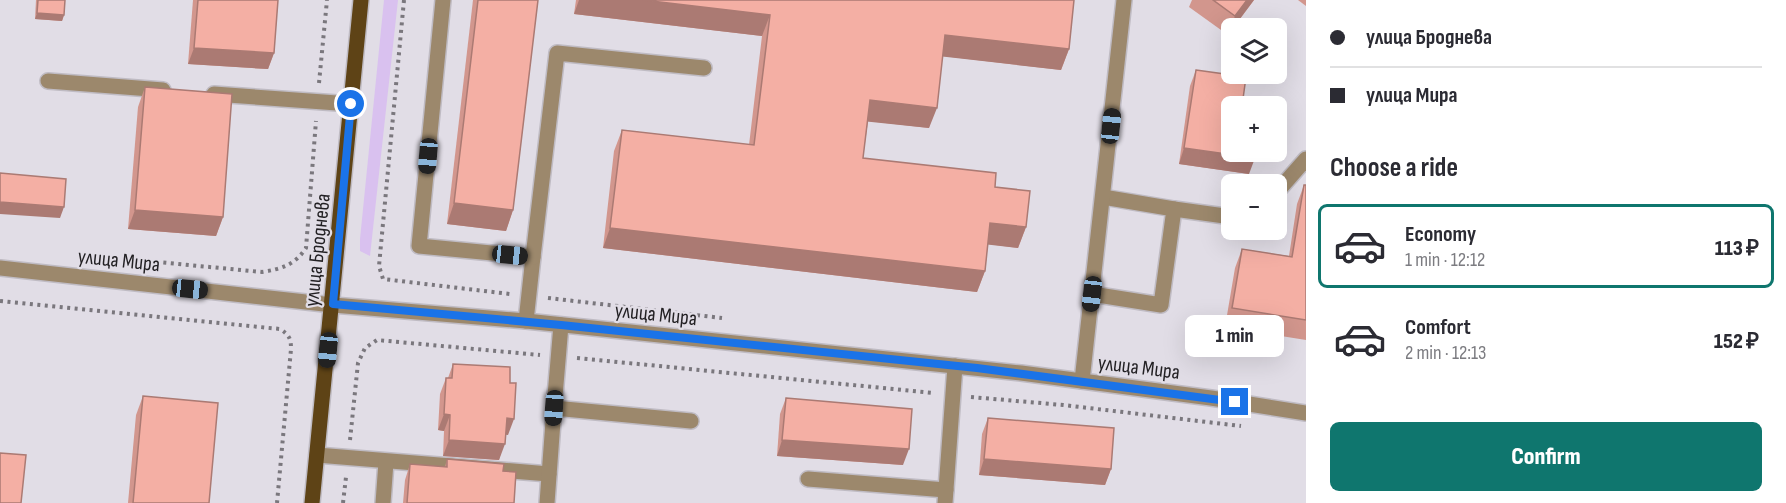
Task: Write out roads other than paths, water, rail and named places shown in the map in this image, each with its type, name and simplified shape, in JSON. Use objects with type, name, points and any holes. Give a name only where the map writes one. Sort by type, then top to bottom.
[{"type":"main road","name":"улица Броднева","points":[[312,503],[361,0]]},
{"type":"street","points":[[443,0],[419,246],[533,257]]},
{"type":"street","points":[[1082,381],[1125,0]]},
{"type":"street","points":[[526,321],[557,53],[704,68]]},
{"type":"street","points":[[48,81],[177,91]]},
{"type":"street","points":[[201,93],[351,104]]},
{"type":"street","points":[[1287,181],[1306,159]]},
{"type":"street","points":[[1103,197],[1221,216]]},
{"type":"street","points":[[1092,294],[1161,304],[1174,210]]},
{"type":"street","name":"улица Мира","points":[[0,268],[333,304],[526,321],[955,366],[1211,398],[1306,413]]},
{"type":"street","points":[[547,503],[561,325]]},
{"type":"street","points":[[808,479],[946,497],[955,366]]},
{"type":"street","points":[[554,408],[691,421]]},
{"type":"street","points":[[317,455],[549,474]]},
{"type":"street","points":[[383,503],[386,462]]}]
